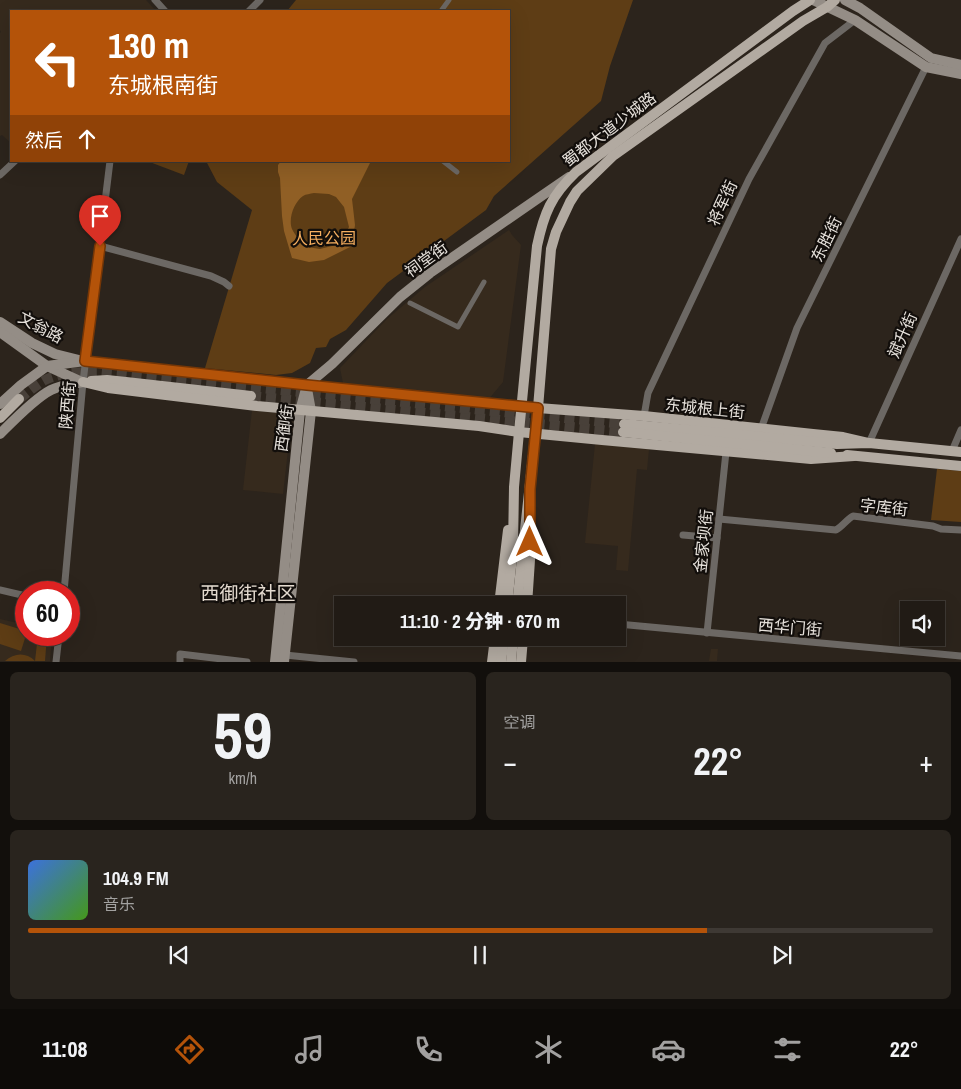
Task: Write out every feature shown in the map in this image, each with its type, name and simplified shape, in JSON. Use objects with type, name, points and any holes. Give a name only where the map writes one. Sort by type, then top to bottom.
[{"type":"main road","points":[[811,0],[831,3],[926,67],[961,74]]},
{"type":"main road","name":"蜀都大道少城路","points":[[514,487],[537,246],[542,221],[551,202],[561,187],[576,172],[785,17],[811,0]]},
{"type":"main road","points":[[845,0],[860,8],[931,58],[961,64]]},
{"type":"main road","name":"蜀都大道少城路","points":[[530,489],[551,249],[556,232],[570,202],[577,191],[614,156],[831,3]]},
{"type":"main road","name":"祠堂街","points":[[307,385],[332,364],[400,297],[430,273],[576,172]]},
{"type":"main road","name":"文翁路","points":[[0,322],[32,343],[55,354],[85,361],[307,385],[522,405]]},
{"type":"main road","name":"文翁路","points":[[0,332],[47,366],[82,382],[108,388],[300,411],[478,426],[519,432]]},
{"type":"main road","points":[[0,404],[21,385],[47,366],[85,361]]},
{"type":"main road","name":"文翁路","points":[[82,382],[107,380],[251,396]]},
{"type":"main road","points":[[0,434],[50,390],[82,382]]},
{"type":"main road","name":"西御街","points":[[275,662],[300,411],[307,385]]},
{"type":"main road","name":"西御街","points":[[284,658],[311,411],[307,385]]},
{"type":"main road","points":[[0,418],[19,399]]},
{"type":"main road","name":"东城根上街","points":[[522,405],[843,437],[868,443]]},
{"type":"main road","name":"东城根上街","points":[[957,452],[868,443],[837,444],[623,428],[854,456],[961,466]]},
{"type":"main road","name":"东城根上街","points":[[519,432],[810,459],[854,456]]},
{"type":"main road","points":[[500,596],[514,487]]},
{"type":"main road","points":[[508,596],[513,548],[514,487]]},
{"type":"main road","points":[[518,596],[530,489]]},
{"type":"main road","points":[[528,596],[530,560],[530,489]]},
{"type":"main road","points":[[492,662],[494,646]]},
{"type":"main road","points":[[501,662],[503,646]]},
{"type":"main road","points":[[511,662],[512,646]]},
{"type":"main road","points":[[521,662],[522,646]]},
{"type":"street","points":[[155,0],[163,10]]},
{"type":"street","points":[[250,10],[260,0]]},
{"type":"street","points":[[441,10],[449,0]]},
{"type":"street","name":"将军街","points":[[644,416],[648,393],[749,179],[825,44],[855,20]]},
{"type":"street","name":"东胜街","points":[[761,429],[797,328],[926,67]]},
{"type":"street","points":[[0,175],[14,162]]},
{"type":"street","name":"陕西街","points":[[65,581],[82,382],[110,162]]},
{"type":"street","points":[[444,162],[457,172]]},
{"type":"street","name":"斌升街","points":[[868,443],[961,239]]},
{"type":"street","points":[[100,246],[211,276],[229,286]]},
{"type":"street","points":[[410,303],[458,327],[484,282]]},
{"type":"street","points":[[957,452],[961,430]]},
{"type":"street","name":"金家坝街","points":[[708,633],[726,452]]},
{"type":"street","name":"字库街","points":[[719,519],[836,530],[853,516],[961,530]]},
{"type":"street","points":[[683,535],[717,538]]},
{"type":"street","points":[[0,590],[15,593]]},
{"type":"street","name":"西华门街","points":[[626,625],[961,656]]},
{"type":"street","points":[[56,662],[58,646]]},
{"type":"street","points":[[180,662],[180,654],[247,662]]},
{"type":"street","points":[[284,658],[354,662]]},
{"type":"shaded area","points":[[0,0],[146,0],[155,10],[10,10],[10,142],[2,135],[0,136]]},
{"type":"shaded area","points":[[280,162],[370,162],[352,199],[355,225],[352,246],[324,260],[309,262],[292,258],[284,231],[278,165]],"holes":[[[314,193],[329,194],[336,197],[344,207],[349,227],[340,244],[320,249],[307,247],[292,229],[291,216],[295,206],[303,196]]]},
{"type":"shaded area","points":[[509,230],[521,245],[503,382],[488,400],[343,383],[340,368],[387,319],[425,287]]},
{"type":"shaded area","points":[[252,410],[292,415],[283,494],[243,490]]},
{"type":"shaded area","points":[[595,444],[649,449],[647,470],[637,469],[628,571],[616,570],[618,546],[585,543]]},
{"type":"shaded area","points":[[0,619],[15,622],[15,646],[51,646],[50,661],[0,661]]},
{"type":"shaded area","points":[[711,649],[718,649],[717,661],[709,661]]},
{"type":"green space","name":"人民公园","points":[[296,0],[633,0],[610,66],[601,101],[494,196],[486,210],[387,283],[346,330],[330,339],[326,347],[316,348],[310,363],[292,373],[276,375],[205,368],[252,210],[217,182],[207,162],[510,162],[510,10],[288,10]]},
{"type":"green space","points":[[150,162],[189,162],[184,175]]},
{"type":"green space","points":[[937,469],[961,471],[961,522],[931,520]]},
{"type":"green space","points":[[0,623],[15,628],[15,646],[23,646],[21,651],[0,644]]},
{"type":"green space","points":[[37,646],[46,646],[45,661],[35,661]]},
{"type":"green space","points":[[24,655],[35,661],[5,661],[12,656]]},
{"type":"tunnel","points":[[19,399],[38,384],[52,377],[72,373],[100,372],[624,424]]},
{"type":"tunnel","points":[[251,396],[623,432]]},
{"type":"district","name":"西御街社区","points":[[248,593]]},
{"type":"route","points":[[100,246],[85,361],[538,408],[530,489],[530,542]]}]
